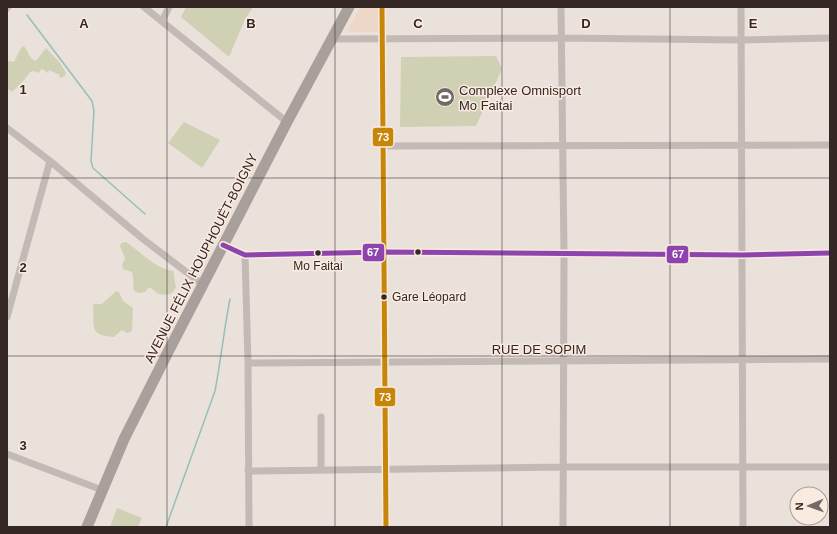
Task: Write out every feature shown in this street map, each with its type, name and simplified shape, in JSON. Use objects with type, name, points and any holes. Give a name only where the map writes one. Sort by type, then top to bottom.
[{"type":"highway","name":"AVENUE FÉLIX HOUPHOUËT-BOIGNY","points":[[87,527],[124,439],[202,284],[348,7]]},
{"type":"street","points":[[144,7],[287,122]]},
{"type":"street","points":[[162,21],[169,7]]},
{"type":"street","points":[[382,7],[386,527]]},
{"type":"street","points":[[561,7],[560,38],[564,253],[563,527]]},
{"type":"street","points":[[741,7],[743,527]]},
{"type":"street","points":[[332,39],[560,38],[741,40],[830,38]]},
{"type":"street","points":[[7,128],[187,274],[202,284]]},
{"type":"street","points":[[383,146],[830,145]]},
{"type":"street","points":[[7,317],[50,162]]},
{"type":"street","points":[[223,245],[245,255],[384,252],[743,255],[830,253]]},
{"type":"street","points":[[245,255],[248,363],[249,527]]},
{"type":"street","name":"RUE DE SOPIM","points":[[248,363],[830,359]]},
{"type":"street","points":[[321,417],[321,470]]},
{"type":"street","points":[[7,454],[102,490]]},
{"type":"street","points":[[248,471],[563,467],[830,467]]},
{"type":"green space","points":[[186,7],[253,7],[245,19],[229,57],[181,17]]},
{"type":"green space","points":[[24,46],[30,57],[36,61],[46,48],[60,63],[66,73],[65,76],[59,78],[60,75],[49,70],[48,73],[42,69],[38,73],[34,71],[30,72],[12,92],[7,88],[7,63],[9,61],[14,62],[21,48]]},
{"type":"green space","name":"Complexe Omnisport Mo Faitai","points":[[496,56],[502,69],[476,126],[400,127],[401,57]]},
{"type":"green space","points":[[184,122],[220,140],[202,168],[168,143]]},
{"type":"green space","points":[[126,242],[160,267],[173,271],[176,287],[173,292],[166,295],[158,294],[151,288],[148,288],[145,292],[140,293],[134,291],[132,272],[123,269],[122,265],[125,258],[120,246],[121,243]]},
{"type":"green space","points":[[116,291],[119,292],[123,301],[133,308],[132,331],[127,333],[122,330],[114,337],[105,336],[100,334],[94,328],[93,304],[102,304]]},
{"type":"green space","points":[[117,508],[142,518],[138,527],[110,527]]},
{"type":"shaded area","points":[[360,7],[378,7],[378,30],[376,32],[348,31]]},
{"type":"waterway","points":[[27,15],[92,101],[94,111],[91,161],[93,168],[145,214]]},
{"type":"waterway","points":[[166,527],[215,391],[230,299]]},
{"type":"transit line","name":"73","points":[[382,7],[386,527]]},
{"type":"transit line","name":"67","points":[[223,245],[245,255],[384,252],[743,255],[830,253]]},
{"type":"place","name":"Complexe Omnisport Mo Faitai","points":[[445,97]]},
{"type":"place","name":"Mo Faitai","points":[[318,253]]},
{"type":"place","name":"Gare Léopard","points":[[384,297]]}]
